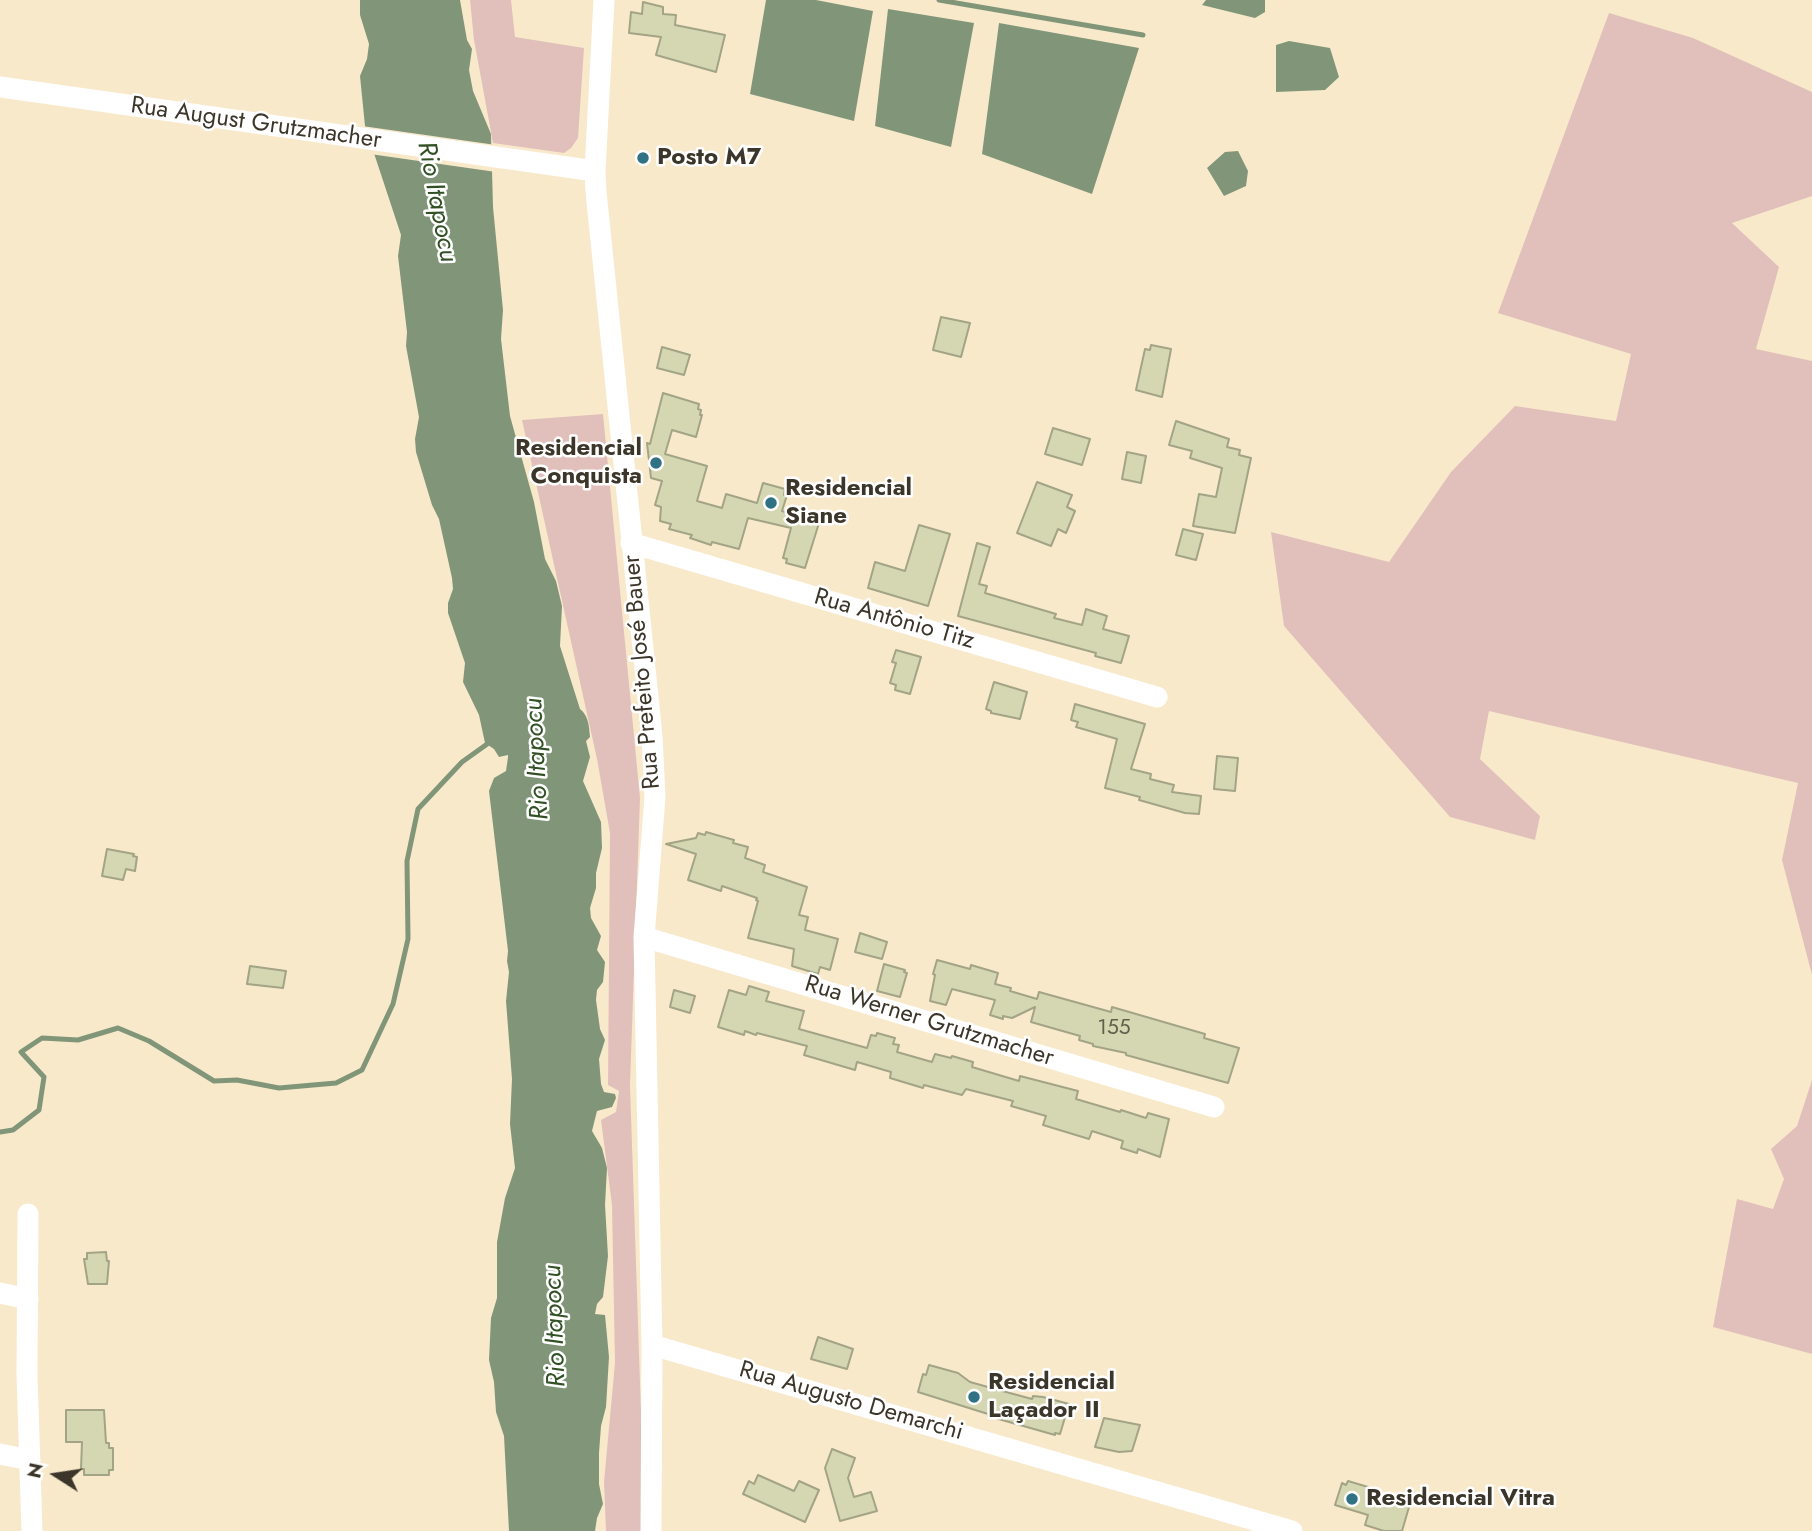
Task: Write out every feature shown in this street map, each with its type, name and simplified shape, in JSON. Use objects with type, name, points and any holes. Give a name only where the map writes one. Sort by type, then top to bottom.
[{"type":"street","name":"Rua Prefeito José Bauer","points":[[604,0],[595,171],[652,736],[655,797],[643,937],[652,1345],[651,1531]]},
{"type":"street","name":"Rua August Grutzmacher","points":[[0,87],[595,171]]},
{"type":"street","name":"Rua Antônio Titz","points":[[631,542],[1157,697]]},
{"type":"street","name":"Rua Werner Grutzmacher","points":[[643,937],[1214,1107]]},
{"type":"street","points":[[28,1214],[32,1531]]},
{"type":"street","points":[[0,1293],[28,1299]]},
{"type":"street","name":"Rua Augusto Demarchi","points":[[652,1345],[1292,1531]]},
{"type":"street","points":[[0,1454],[30,1460]]},
{"type":"shaded area","points":[[470,0],[511,0],[515,37],[584,48],[578,138],[564,153],[493,143],[474,40]]},
{"type":"shaded area","points":[[1609,13],[1693,38],[1812,92],[1812,196],[1732,223],[1779,267],[1756,349],[1812,361],[1812,975],[1782,860],[1798,783],[1489,711],[1480,759],[1540,816],[1535,840],[1450,817],[1284,626],[1271,532],[1389,562],[1451,472],[1515,406],[1616,421],[1631,354],[1498,313]]},
{"type":"shaded area","points":[[603,414],[640,798],[630,1085],[645,1531],[606,1531],[604,1482],[615,1363],[612,1205],[601,1120],[616,1112],[619,1091],[608,1085],[610,833],[597,759],[522,420]]},
{"type":"shaded area","points":[[1812,1080],[1812,1354],[1713,1327],[1737,1199],[1773,1209],[1784,1179],[1771,1149],[1797,1126]]},
{"type":"water","name":"Rio Itapocu","points":[[360,0],[460,0],[467,40],[472,49],[469,70],[473,91],[491,134],[493,207],[503,310],[501,339],[510,416],[534,502],[545,559],[556,581],[562,606],[560,646],[580,709],[589,726],[590,737],[586,741],[590,757],[583,781],[601,822],[602,848],[590,908],[591,918],[601,936],[597,950],[605,962],[603,982],[597,990],[596,1000],[600,1029],[605,1040],[599,1059],[604,1092],[615,1094],[616,1098],[612,1107],[597,1111],[592,1131],[602,1148],[607,1168],[605,1205],[608,1256],[603,1297],[597,1304],[595,1314],[605,1315],[609,1357],[606,1407],[599,1453],[599,1484],[603,1504],[595,1531],[509,1531],[504,1436],[496,1412],[489,1360],[491,1318],[497,1298],[497,1242],[505,1198],[515,1168],[510,1124],[512,1079],[506,1001],[508,951],[489,791],[494,778],[506,771],[508,755],[499,757],[494,749],[485,743],[479,715],[463,682],[465,663],[448,613],[453,589],[452,578],[439,519],[416,452],[415,439],[419,417],[406,346],[407,332],[398,256],[401,235],[365,126],[360,76],[367,59],[369,44],[360,15]]},
{"type":"water","points":[[766,0],[816,0],[873,11],[854,121],[750,94]]},
{"type":"water","points":[[1206,0],[1265,0],[1265,12],[1255,18],[1202,5]]},
{"type":"water","points":[[888,9],[974,23],[951,147],[875,126]]},
{"type":"water","points":[[999,23],[1139,48],[1092,194],[982,154]]},
{"type":"water","points":[[1289,41],[1330,48],[1339,77],[1325,90],[1276,92],[1276,45]]},
{"type":"water","points":[[1238,151],[1248,171],[1246,186],[1224,196],[1207,168],[1225,152]]},
{"type":"pier","points":[[362,126],[496,145],[496,172],[370,154]]},
{"type":"building","points":[[643,2],[663,7],[663,14],[676,15],[675,25],[725,35],[716,72],[656,55],[661,37],[629,33],[631,12],[642,14]]},
{"type":"building","points":[[941,317],[970,323],[961,357],[933,350]]},
{"type":"building","points":[[1151,345],[1171,349],[1162,397],[1136,390],[1145,349],[1150,350]]},
{"type":"building","points":[[662,347],[690,355],[684,375],[657,368]]},
{"type":"building","points":[[663,393],[699,404],[698,409],[701,410],[696,437],[672,430],[665,454],[707,466],[697,501],[722,508],[726,494],[757,503],[763,483],[785,489],[784,495],[787,495],[782,511],[819,523],[805,568],[786,563],[787,559],[783,558],[791,528],[748,518],[739,549],[712,542],[711,545],[690,538],[692,535],[669,529],[671,524],[660,521],[661,507],[655,505],[662,481],[651,478],[647,443],[650,444]]},
{"type":"building","points":[[1176,421],[1229,439],[1227,447],[1240,450],[1239,455],[1251,458],[1235,533],[1193,526],[1199,494],[1216,497],[1222,468],[1190,458],[1192,451],[1169,445]]},
{"type":"building","points":[[1053,428],[1090,439],[1082,465],[1045,454]]},
{"type":"building","points":[[1127,452],[1146,456],[1141,483],[1122,479]]},
{"type":"building","points":[[1037,482],[1072,495],[1067,507],[1075,511],[1066,533],[1058,529],[1051,546],[1017,533]]},
{"type":"building","points":[[919,525],[950,534],[928,606],[868,588],[875,562],[905,571]]},
{"type":"building","points":[[1183,529],[1203,534],[1196,560],[1176,555]]},
{"type":"building","points":[[977,543],[990,547],[979,584],[987,586],[985,593],[1056,614],[1054,618],[1082,625],[1086,609],[1107,616],[1103,629],[1129,636],[1121,663],[1095,656],[1096,653],[958,616]]},
{"type":"building","points":[[896,650],[921,657],[910,694],[895,690],[896,685],[890,683],[896,663],[892,662]]},
{"type":"building","points":[[994,682],[1027,692],[1020,719],[991,713],[986,709]]},
{"type":"building","points":[[1075,704],[1145,724],[1131,769],[1151,774],[1150,779],[1174,785],[1172,792],[1201,796],[1199,814],[1185,813],[1105,788],[1117,739],[1076,727],[1078,722],[1071,720]]},
{"type":"building","points":[[1217,756],[1238,758],[1235,791],[1214,789]]},
{"type":"building","points":[[706,832],[748,847],[745,858],[765,865],[763,872],[807,887],[799,915],[808,917],[805,930],[838,939],[830,970],[820,967],[818,974],[792,966],[794,949],[748,938],[757,898],[722,886],[721,891],[688,880],[696,854],[666,844],[696,838],[698,833],[705,835]]},
{"type":"building","points":[[107,849],[134,854],[133,856],[137,857],[135,871],[126,869],[123,880],[102,876]]},
{"type":"building","points":[[860,933],[887,942],[882,959],[855,952]]},
{"type":"building","points":[[937,960],[970,969],[971,965],[998,973],[995,984],[1037,999],[1039,992],[1111,1012],[1112,1007],[1205,1034],[1204,1038],[1239,1048],[1228,1083],[1093,1046],[1079,1040],[1080,1036],[1031,1022],[1035,1007],[1012,1018],[1003,1016],[1003,1019],[990,1015],[995,1000],[952,989],[946,1005],[930,1001]]},
{"type":"building","points":[[884,964],[907,973],[900,997],[877,991]]},
{"type":"building","points":[[250,966],[286,971],[283,988],[247,984]]},
{"type":"building","points":[[749,986],[769,992],[766,1001],[804,1011],[799,1029],[867,1048],[871,1035],[876,1036],[877,1033],[895,1038],[893,1044],[899,1045],[897,1052],[932,1062],[935,1054],[951,1058],[952,1056],[973,1062],[972,1067],[1019,1081],[1020,1076],[1078,1091],[1076,1099],[1120,1112],[1121,1110],[1146,1118],[1148,1113],[1169,1119],[1160,1157],[1138,1149],[1137,1153],[1121,1148],[1123,1141],[1092,1131],[1089,1139],[1043,1125],[1046,1116],[1011,1106],[1013,1101],[966,1089],[962,1095],[924,1085],[923,1088],[890,1078],[891,1072],[857,1062],[855,1070],[804,1055],[807,1046],[757,1033],[756,1035],[745,1031],[744,1035],[718,1027],[729,990],[746,995]]},
{"type":"building","points":[[674,990],[695,996],[690,1013],[670,1007]]},
{"type":"building","points":[[106,1252],[109,1261],[107,1284],[88,1284],[84,1259],[87,1259],[87,1253]]},
{"type":"building","points":[[818,1337],[853,1349],[847,1369],[811,1359]]},
{"type":"building","points":[[929,1365],[958,1373],[970,1382],[995,1389],[1032,1399],[1033,1396],[1043,1397],[1069,1404],[1060,1434],[1055,1435],[988,1416],[918,1392],[923,1374],[926,1375]]},
{"type":"building","points":[[66,1410],[104,1410],[106,1443],[109,1443],[109,1448],[113,1448],[113,1470],[109,1470],[109,1475],[84,1475],[84,1469],[81,1469],[82,1442],[66,1442]]},
{"type":"building","points":[[1104,1418],[1140,1425],[1132,1451],[1119,1452],[1095,1447]]},
{"type":"building","points":[[832,1449],[855,1458],[848,1478],[854,1497],[871,1492],[877,1511],[840,1521],[825,1468]]},
{"type":"building","points":[[758,1475],[794,1491],[799,1481],[819,1490],[805,1522],[743,1494],[749,1481],[754,1484]]},
{"type":"building","points":[[1348,1481],[1368,1487],[1370,1495],[1409,1507],[1402,1531],[1384,1531],[1365,1525],[1368,1515],[1335,1505],[1342,1483],[1346,1485]]},
{"type":"waterway","points":[[939,0],[1143,35]]},
{"type":"waterway","points":[[0,1132],[13,1130],[39,1110],[44,1077],[21,1052],[42,1038],[78,1040],[118,1028],[149,1041],[214,1081],[237,1080],[279,1088],[336,1083],[362,1070],[393,1004],[408,939],[407,861],[418,809],[462,762],[490,742]]},
{"type":"place","name":"Posto M7","points":[[643,158]]},
{"type":"place","name":"Residencial Conquista","points":[[656,463]]},
{"type":"place","name":"Residencial Siane","points":[[771,503]]},
{"type":"place","name":"Residencial Laçador II","points":[[974,1397]]},
{"type":"place","name":"Residencial Vitra","points":[[1352,1499]]}]
